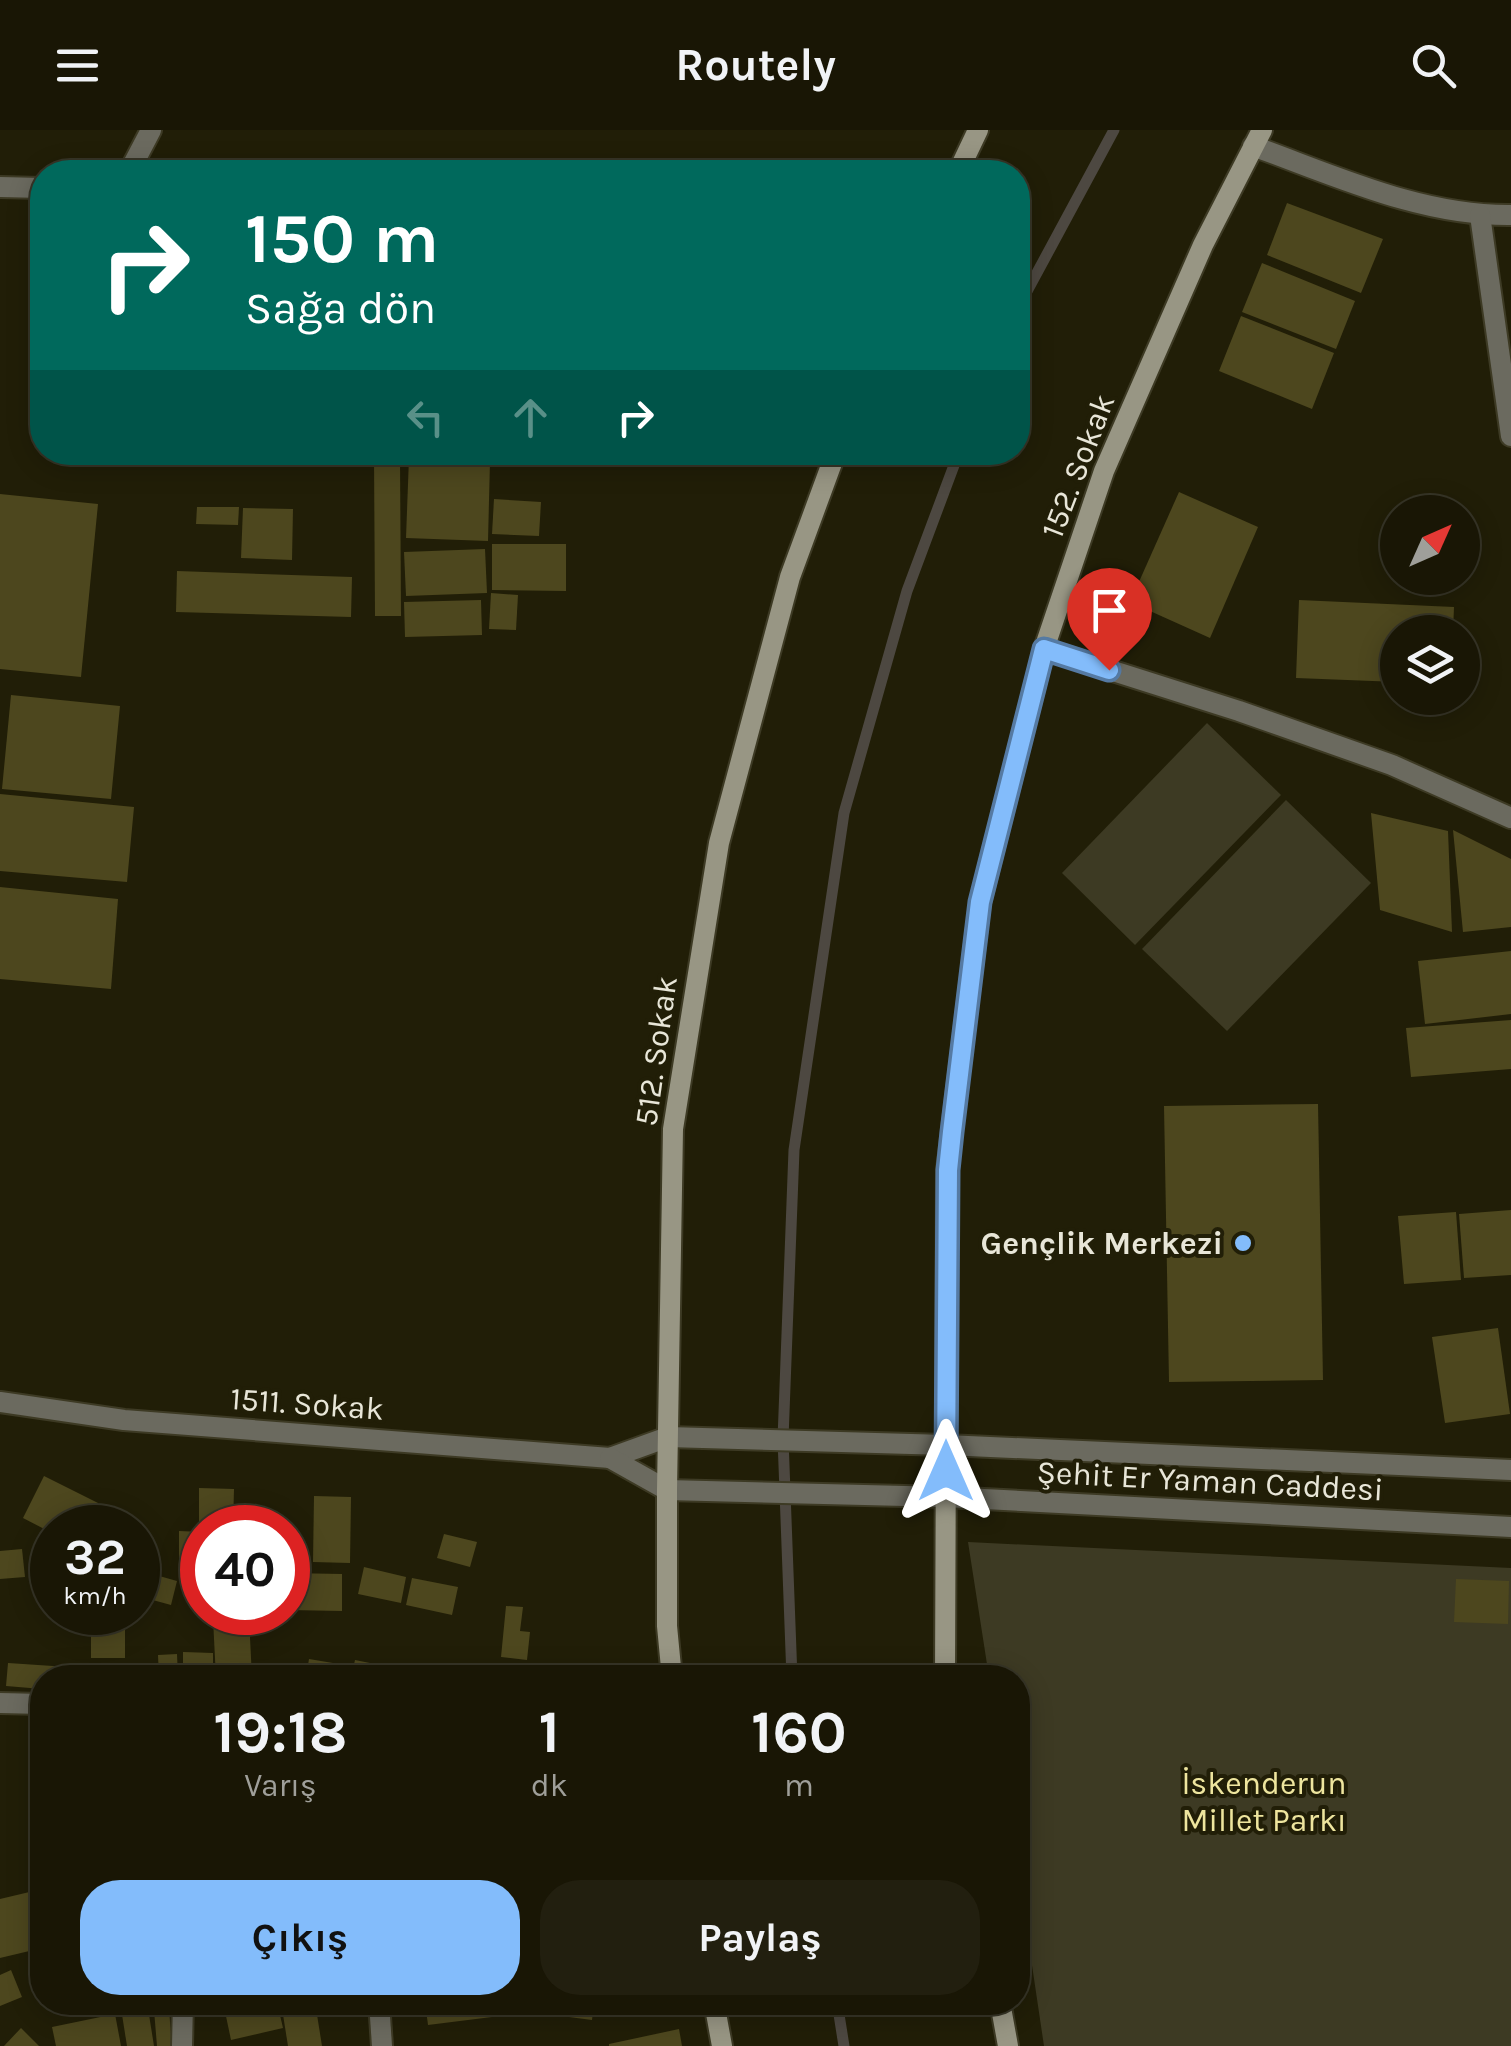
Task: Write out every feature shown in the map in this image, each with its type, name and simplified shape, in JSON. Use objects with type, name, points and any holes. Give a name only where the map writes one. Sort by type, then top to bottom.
[{"type":"street","points":[[135,160],[151,130]]},
{"type":"street","points":[[964,160],[978,130]]},
{"type":"street","points":[[1258,138],[1396,198],[1480,215],[1511,215]]},
{"type":"street","name":"152. Sokak","points":[[945,1665],[948,1170],[980,902],[1044,649],[1104,471],[1203,245],[1258,138]]},
{"type":"street","points":[[0,187],[30,188]]},
{"type":"street","points":[[1480,215],[1511,436]]},
{"type":"street","name":"512. Sokak","points":[[671,1665],[667,1490],[673,1129],[719,844],[790,577],[831,465]]},
{"type":"street","points":[[1044,649],[1392,764],[1511,818]]},
{"type":"street","name":"1511. Sokak","points":[[0,1402],[124,1420],[610,1458],[668,1437]]},
{"type":"street","name":"Şehit Er Yaman Caddesi","points":[[668,1437],[1511,1470]]},
{"type":"street","name":"1511. Sokak","points":[[610,1458],[667,1490]]},
{"type":"street","name":"Şehit Er Yaman Caddesi","points":[[667,1490],[906,1496],[1511,1527]]},
{"type":"street","points":[[0,1703],[30,1704]]},
{"type":"street","points":[[182,2046],[183,2015]]},
{"type":"street","points":[[380,2015],[382,2046]]},
{"type":"street","points":[[716,2015],[722,2046]]},
{"type":"street","points":[[1002,2015],[1008,2046]]},
{"type":"green space","points":[[1207,723],[1281,795],[1135,945],[1062,873]]},
{"type":"green space","points":[[1286,800],[1371,883],[1227,1031],[1142,949]]},
{"type":"green space","name":"İskenderun Millet Parkı","points":[[968,1542],[1511,1568],[1511,2046],[1044,2046],[1030,1952],[1030,1665],[987,1665]]},
{"type":"building","points":[[1287,203],[1383,239],[1361,293],[1267,255]]},
{"type":"building","points":[[1262,263],[1355,301],[1336,349],[1242,312]]},
{"type":"building","points":[[1241,316],[1334,353],[1312,409],[1219,371]]},
{"type":"building","points":[[374,465],[400,465],[401,616],[375,616]]},
{"type":"building","points":[[409,465],[490,465],[488,541],[406,538]]},
{"type":"building","points":[[1179,492],[1258,527],[1210,638],[1130,602]]},
{"type":"building","points":[[0,494],[98,504],[81,677],[0,669]]},
{"type":"building","points":[[494,499],[541,502],[539,536],[492,534]]},
{"type":"building","points":[[197,507],[239,507],[238,525],[196,524]]},
{"type":"building","points":[[243,508],[293,509],[292,560],[241,558]]},
{"type":"building","points":[[492,544],[566,544],[566,591],[492,590]]},
{"type":"building","points":[[485,549],[487,593],[406,596],[404,552]]},
{"type":"building","points":[[177,571],[352,577],[351,617],[176,612]]},
{"type":"building","points":[[491,593],[518,595],[516,630],[489,629]]},
{"type":"building","points":[[481,600],[482,635],[405,637],[404,602]]},
{"type":"building","points":[[1299,600],[1454,607],[1454,615],[1380,615],[1380,681],[1296,678]]},
{"type":"building","points":[[11,695],[120,706],[111,799],[2,789]]},
{"type":"building","points":[[0,794],[134,807],[127,882],[0,871]]},
{"type":"building","points":[[1371,813],[1448,831],[1452,932],[1380,910]]},
{"type":"building","points":[[1453,830],[1511,859],[1511,927],[1463,932]]},
{"type":"building","points":[[0,887],[118,899],[111,989],[0,979]]},
{"type":"building","points":[[1511,951],[1511,1014],[1425,1024],[1418,961]]},
{"type":"building","points":[[1511,1020],[1511,1069],[1411,1077],[1406,1028]]},
{"type":"building","name":"Gençlik Merkezi","points":[[1318,1104],[1323,1380],[1169,1382],[1164,1106]]},
{"type":"building","points":[[1511,1210],[1511,1275],[1464,1278],[1459,1214]]},
{"type":"building","points":[[1456,1212],[1461,1280],[1404,1284],[1398,1216]]},
{"type":"building","points":[[1498,1328],[1510,1414],[1445,1423],[1432,1337]]},
{"type":"building","points":[[44,1476],[98,1503],[30,1505],[30,1522],[23,1518]]},
{"type":"building","points":[[199,1488],[234,1489],[234,1505],[199,1505]]},
{"type":"building","points":[[314,1496],[351,1497],[350,1563],[313,1562]]},
{"type":"building","points":[[444,1534],[477,1542],[470,1567],[437,1558]]},
{"type":"building","points":[[22,1549],[25,1577],[0,1579],[0,1551]]},
{"type":"building","points":[[364,1567],[406,1577],[401,1603],[358,1594]]},
{"type":"building","points":[[310,1573],[342,1574],[342,1611],[310,1610]]},
{"type":"building","points":[[160,1576],[177,1581],[171,1605],[160,1602]]},
{"type":"building","points":[[412,1578],[458,1587],[452,1615],[406,1605]]},
{"type":"building","points":[[1456,1579],[1509,1581],[1508,1624],[1454,1622]]},
{"type":"building","points":[[506,1606],[523,1607],[520,1631],[530,1632],[527,1660],[501,1657]]},
{"type":"building","points":[[91,1635],[125,1635],[125,1658],[91,1658]]},
{"type":"building","points":[[214,1635],[250,1635],[251,1665],[215,1665]]},
{"type":"building","points":[[183,1652],[213,1653],[213,1665],[183,1665]]},
{"type":"building","points":[[177,1654],[177,1665],[158,1665],[158,1655]]},
{"type":"building","points":[[309,1659],[339,1664],[339,1665],[308,1665]]},
{"type":"building","points":[[355,1660],[380,1665],[354,1665]]},
{"type":"building","points":[[8,1663],[38,1665],[30,1665],[30,1688],[6,1686]]},
{"type":"building","points":[[30,1892],[30,1951],[0,1958],[0,1899]]},
{"type":"building","points":[[11,1970],[22,1997],[0,2006],[0,1975]]},
{"type":"building","points":[[115,2015],[121,2046],[56,2046],[52,2027]]},
{"type":"building","points":[[122,2015],[149,2015],[154,2046],[127,2046]]},
{"type":"building","points":[[154,2015],[169,2015],[172,2046],[157,2046]]},
{"type":"building","points":[[226,2015],[280,2015],[283,2028],[231,2040]]},
{"type":"building","points":[[283,2015],[317,2015],[322,2046],[288,2046]]},
{"type":"building","points":[[427,2015],[492,2015],[492,2017],[428,2025]]},
{"type":"building","points":[[554,2015],[593,2015],[592,2020]]},
{"type":"building","points":[[21,2028],[39,2046],[4,2046]]},
{"type":"building","points":[[679,2029],[682,2046],[609,2046],[609,2044]]},
{"type":"waterway","points":[[1030,286],[1114,130]]},
{"type":"waterway","points":[[792,1665],[783,1439],[794,1150],[844,813],[907,591],[954,465]]},
{"type":"waterway","points":[[839,2015],[844,2046]]},
{"type":"place","name":"Gençlik Merkezi","points":[[1243,1243]]},
{"type":"route","points":[[946,1471],[948,1170],[980,902],[1044,649],[1109,670]]}]
